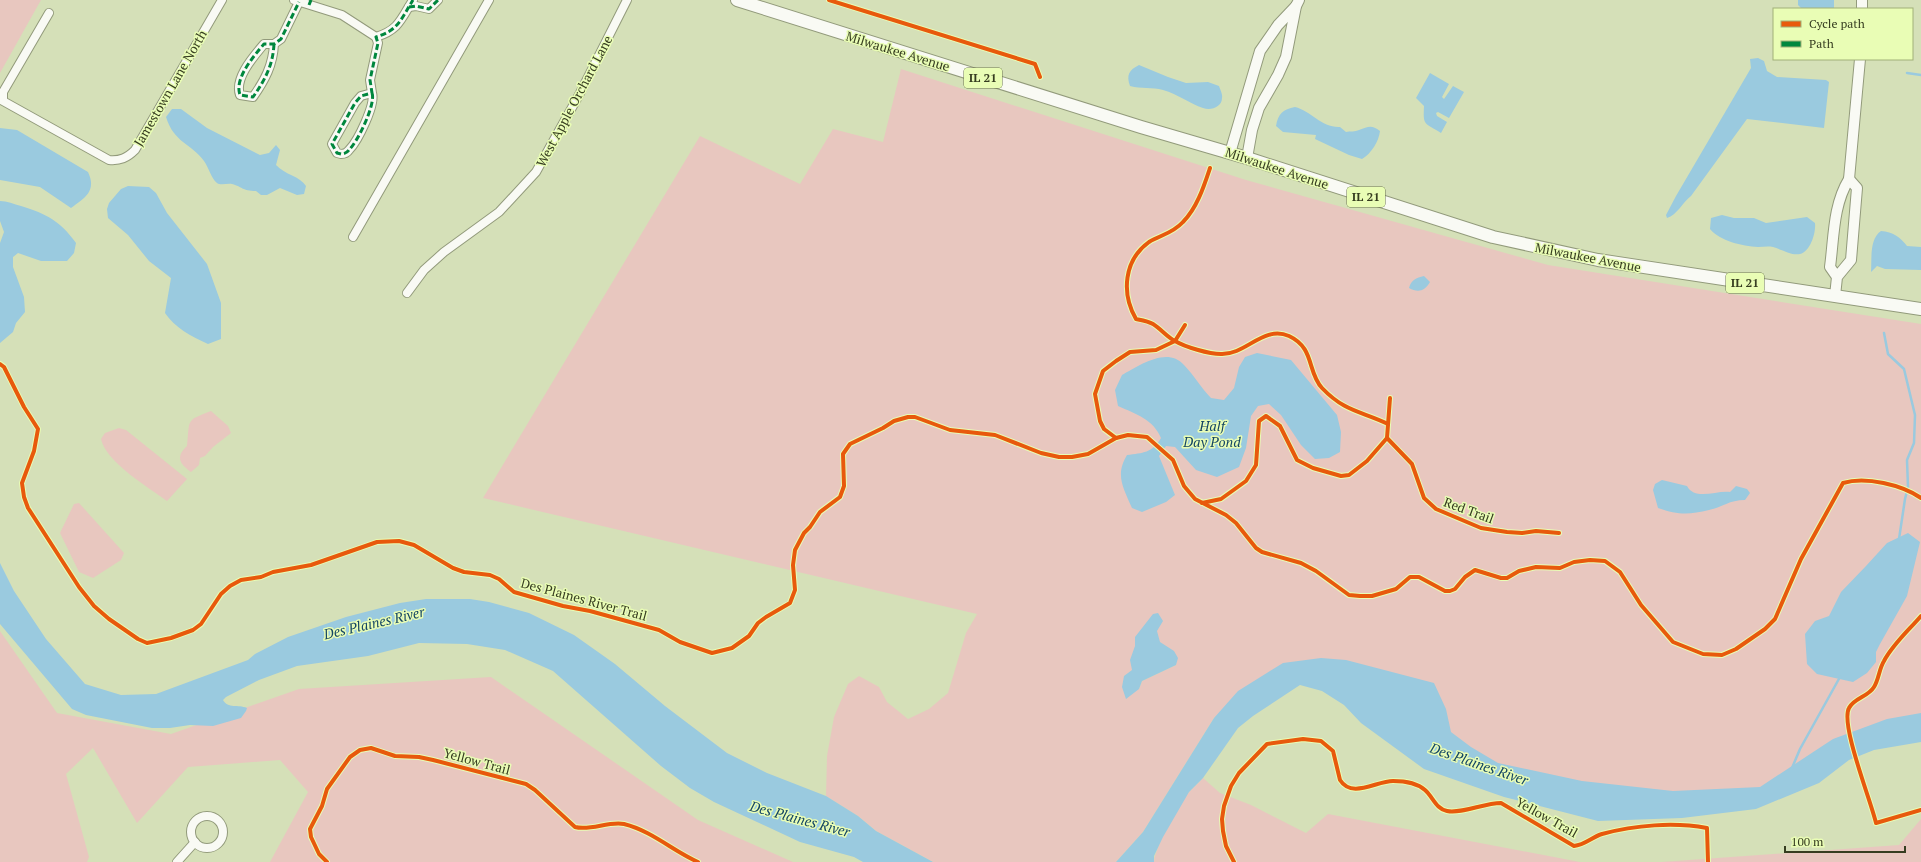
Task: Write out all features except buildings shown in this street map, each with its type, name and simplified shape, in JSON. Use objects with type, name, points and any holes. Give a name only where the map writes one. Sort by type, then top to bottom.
[{"type":"main road","name":"Milwaukee Avenue","points":[[737,0],[1141,127],[1247,158],[1441,221],[1548,250],[1651,269],[1921,309]]},
{"type":"street","name":"Jamestown Lane North","points":[[49,13],[3,92],[3,101],[109,160],[118,161],[129,156],[135,150],[222,0]]},
{"type":"street","points":[[376,37],[392,31],[411,3],[416,6],[429,9],[438,0]]},
{"type":"street","points":[[353,237],[489,0]]},
{"type":"street","name":"West Apple Orchard Lane","points":[[406,293],[424,270],[444,252],[499,212],[536,172],[579,95],[627,0]]},
{"type":"street","points":[[274,44],[271,65],[253,97],[240,95],[238,88],[250,62],[264,44],[274,44],[281,38],[297,1],[310,3],[342,15],[376,37],[378,43],[370,80],[372,93],[373,102],[371,108],[362,129],[349,151],[341,154],[337,153],[332,144],[355,103],[361,96],[372,93]]},
{"type":"street","points":[[1230,153],[1260,51],[1297,3]]},
{"type":"street","points":[[1247,158],[1252,130],[1259,108],[1278,75],[1286,57],[1297,3]]},
{"type":"street","points":[[1837,277],[1830,267],[1836,211],[1843,189],[1850,179],[1860,60]]},
{"type":"street","points":[[1835,296],[1837,277],[1851,260],[1857,188],[1850,179]]},
{"type":"street","points":[[177,862],[195,842]]},
{"type":"shaded area","points":[[0,0],[41,0],[0,73]]},
{"type":"shaded area","points":[[901,69],[1246,180],[1548,265],[1921,324],[1921,732],[1886,739],[1772,799],[1524,782],[1328,676],[1269,681],[1214,718],[1143,832],[1116,862],[933,862],[876,831],[858,816],[826,796],[827,756],[834,717],[848,684],[859,676],[879,687],[887,702],[908,719],[929,709],[948,693],[966,633],[977,614],[483,498],[700,136],[800,184],[833,129],[883,142]],"holes":[[[1176,665],[1142,681],[1139,689],[1124,676],[1132,671]]]},
{"type":"shaded area","points":[[211,411],[228,426],[231,433],[213,447],[205,456],[200,458],[199,465],[191,472],[180,460],[183,450],[187,446],[190,422],[193,419]]},
{"type":"shaded area","points":[[119,428],[126,430],[187,479],[167,501],[119,465],[104,448],[101,439],[105,433]]},
{"type":"shaded area","points":[[79,503],[124,553],[121,560],[93,578],[79,572],[60,533],[74,504]]},
{"type":"shaded area","points":[[0,631],[57,713],[171,734],[299,689],[491,677],[698,820],[793,862],[270,862],[308,792],[280,760],[188,767],[137,823],[93,748],[66,774],[89,857],[87,862],[0,862]]},
{"type":"shaded area","points":[[1203,778],[1220,793],[1251,805],[1306,833],[1328,814],[1580,862],[1154,862],[1158,846],[1174,815],[1189,792]]},
{"type":"shaded area","points":[[1921,819],[1921,862],[1661,862],[1899,845]]},
{"type":"water","points":[[1798,0],[1834,0],[1834,8],[1801,8],[1798,5]]},
{"type":"water","points":[[1758,58],[1764,61],[1767,71],[1777,77],[1826,80],[1829,82],[1824,128],[1747,119],[1691,196],[1674,214],[1667,218],[1666,215],[1676,196],[1751,68],[1750,59]]},
{"type":"water","points":[[1139,65],[1186,83],[1208,82],[1219,86],[1222,101],[1216,108],[1206,109],[1163,90],[1130,86],[1128,79],[1129,73]]},
{"type":"water","points":[[1430,73],[1449,84],[1442,97],[1444,99],[1453,86],[1464,92],[1449,118],[1438,112],[1436,113],[1437,116],[1447,122],[1441,133],[1426,123],[1424,120],[1424,106],[1416,98]]},
{"type":"water","points":[[1295,107],[1328,125],[1340,127],[1346,132],[1374,127],[1380,131],[1378,139],[1371,151],[1362,159],[1349,155],[1315,139],[1316,135],[1283,132],[1276,126],[1278,118],[1287,109]]},
{"type":"water","points":[[172,109],[181,109],[207,128],[260,155],[269,153],[276,145],[280,150],[276,165],[300,180],[306,186],[304,194],[297,195],[280,188],[267,195],[261,195],[256,191],[245,190],[236,185],[217,183],[199,155],[178,138],[169,126],[166,117]]},
{"type":"water","points":[[0,128],[17,130],[88,172],[91,184],[85,197],[71,208],[40,187],[0,180]]},
{"type":"water","points":[[128,186],[149,187],[156,193],[167,213],[207,264],[221,303],[221,339],[208,344],[190,335],[174,323],[165,313],[171,278],[149,261],[128,235],[108,218],[107,209],[109,203],[121,189]]},
{"type":"water","points":[[0,201],[8,202],[46,215],[64,229],[76,243],[74,253],[67,261],[41,261],[18,253],[13,257],[13,267],[24,297],[25,312],[16,323],[13,332],[0,343],[0,243],[4,232],[0,221]]},
{"type":"water","points":[[1722,215],[1734,218],[1754,218],[1766,223],[1807,217],[1815,223],[1815,231],[1812,241],[1807,249],[1800,254],[1794,254],[1773,247],[1758,247],[1738,244],[1719,237],[1710,229],[1711,218]]},
{"type":"water","points":[[1881,231],[1889,232],[1896,236],[1907,246],[1921,247],[1921,270],[1885,269],[1877,266],[1871,272],[1873,244],[1877,235]]},
{"type":"water","points":[[1424,276],[1430,282],[1424,289],[1418,291],[1409,288],[1414,280]]},
{"type":"water","name":"Half Day Pond","points":[[1257,353],[1291,360],[1337,415],[1341,432],[1340,452],[1329,458],[1315,459],[1301,445],[1281,415],[1269,404],[1258,406],[1251,416],[1246,448],[1239,467],[1217,477],[1196,470],[1175,447],[1166,446],[1159,456],[1175,495],[1166,502],[1142,512],[1132,508],[1123,487],[1121,469],[1123,462],[1127,455],[1142,453],[1151,449],[1161,438],[1158,431],[1149,422],[1118,406],[1115,390],[1122,375],[1145,363],[1161,357],[1170,357],[1184,365],[1211,398],[1224,400],[1234,388],[1239,367],[1245,357]]},
{"type":"water","points":[[1662,480],[1687,486],[1695,493],[1701,494],[1730,492],[1736,486],[1747,489],[1750,493],[1745,500],[1730,502],[1714,509],[1684,514],[1658,508],[1653,490],[1655,484]]},
{"type":"water","points":[[1908,533],[1920,542],[1907,596],[1876,652],[1876,662],[1867,673],[1853,682],[1817,674],[1807,664],[1805,634],[1815,621],[1829,616],[1841,592],[1887,543]]},
{"type":"water","name":"Des Plaines River","points":[[0,563],[14,591],[46,639],[85,684],[121,695],[156,694],[248,660],[255,654],[288,637],[346,617],[400,603],[426,599],[470,599],[489,602],[529,613],[574,635],[615,664],[665,706],[727,753],[767,773],[826,796],[858,816],[876,831],[933,862],[863,862],[854,857],[800,842],[714,802],[690,788],[661,766],[553,671],[505,650],[467,644],[419,643],[368,656],[297,666],[259,680],[226,697],[223,700],[225,703],[247,708],[246,711],[241,718],[213,726],[190,725],[170,728],[152,728],[86,715],[72,709],[0,624]]},
{"type":"water","points":[[1158,613],[1163,621],[1157,631],[1160,642],[1174,651],[1178,658],[1176,665],[1142,681],[1139,689],[1126,699],[1122,687],[1124,676],[1132,670],[1130,660],[1135,646],[1135,637],[1153,614]]},
{"type":"water","name":"Des Plaines River","points":[[1321,658],[1346,660],[1434,683],[1446,709],[1451,732],[1471,747],[1498,763],[1582,781],[1673,791],[1760,787],[1833,739],[1887,719],[1921,713],[1921,742],[1874,750],[1849,760],[1819,783],[1756,809],[1682,818],[1598,821],[1504,797],[1424,769],[1361,723],[1344,705],[1322,691],[1300,685],[1253,716],[1238,728],[1203,778],[1189,792],[1163,837],[1154,856],[1154,862],[1116,862],[1143,832],[1214,718],[1238,691],[1283,663]]},
{"type":"waterway","points":[[1907,73],[1921,75]]},
{"type":"waterway","points":[[1884,333],[1888,354],[1904,369],[1915,415],[1914,443],[1907,460],[1908,487],[1899,539]]},
{"type":"waterway","points":[[1792,768],[1800,749],[1840,677]]},
{"type":"marked path","points":[[309,5],[311,0]]},
{"type":"marked path","points":[[372,93],[373,98],[369,113],[357,139],[346,153],[337,153],[332,144],[355,103],[361,96],[372,93],[370,80],[378,43],[376,37],[390,31],[395,27],[413,0]]},
{"type":"marked path","points":[[409,7],[416,6],[429,9],[438,0]]},
{"type":"marked path","points":[[274,44],[270,66],[257,91],[253,97],[240,95],[240,82],[246,68],[264,44],[274,44],[281,39],[299,2]]},
{"type":"cycle path","points":[[829,0],[1035,64],[1040,77]]},
{"type":"cycle path","points":[[1210,168],[1200,196],[1188,216],[1175,229],[1149,242],[1134,258],[1130,267],[1127,288],[1128,299],[1136,319],[1153,324],[1169,337],[1185,346],[1216,354],[1230,353],[1239,350],[1271,334],[1289,336],[1303,347],[1310,360],[1317,382],[1330,396],[1346,407],[1388,424]]},
{"type":"cycle path","points":[[1116,438],[1104,429],[1100,421],[1095,394],[1103,371],[1130,352],[1156,350],[1175,341],[1185,325]]},
{"type":"cycle path","name":"Des Plaines River Trail","points":[[0,364],[4,367],[24,407],[38,429],[34,451],[22,483],[24,497],[28,508],[79,587],[94,606],[109,619],[138,639],[147,643],[171,638],[193,630],[201,624],[221,594],[230,586],[241,580],[261,577],[273,572],[311,565],[377,542],[399,541],[414,545],[453,568],[464,572],[490,575],[499,579],[514,592],[659,630],[680,642],[712,653],[732,648],[749,636],[758,623],[790,603],[795,590],[793,565],[795,550],[804,533],[820,512],[840,497],[844,486],[843,454],[850,444],[894,421],[908,417],[915,417],[950,430],[995,435],[1041,453],[1059,457],[1072,457],[1088,454],[1116,438],[1128,435],[1147,437],[1173,460],[1184,486],[1195,499],[1226,515],[1236,523],[1256,548],[1262,552],[1301,563],[1316,571],[1349,595],[1372,596],[1396,589],[1410,577],[1419,577],[1445,591],[1450,591],[1455,589],[1465,577],[1475,570],[1501,578],[1507,578],[1519,571],[1536,567],[1560,568],[1574,562],[1590,560],[1605,561],[1620,572],[1641,605],[1673,642],[1703,654],[1722,655],[1736,649],[1765,629],[1775,619],[1801,559],[1843,483],[1852,481],[1873,481],[1884,483],[1904,489],[1921,498]]},
{"type":"cycle path","points":[[1202,503],[1221,499],[1246,481],[1256,465],[1259,421],[1266,416],[1280,426],[1297,460],[1313,468],[1341,476],[1349,475],[1367,461],[1387,438],[1390,398]]},
{"type":"cycle path","name":"Red Trail","points":[[1387,438],[1412,464],[1424,498],[1436,509],[1481,528],[1522,533],[1536,531],[1559,533]]},
{"type":"cycle path","points":[[1921,616],[1901,637],[1882,664],[1874,687],[1851,705],[1847,717],[1852,746],[1876,823],[1921,810]]},
{"type":"cycle path","name":"Yellow Trail","points":[[1234,862],[1226,846],[1222,819],[1224,806],[1231,786],[1239,773],[1267,744],[1303,739],[1321,741],[1333,751],[1340,780],[1351,788],[1358,789],[1386,782],[1402,781],[1425,790],[1440,808],[1453,812],[1494,803],[1501,803],[1574,846],[1582,844],[1602,834],[1628,828],[1654,825],[1681,825],[1707,828],[1708,862]]},
{"type":"cycle path","name":"Yellow Trail","points":[[327,862],[319,854],[311,837],[310,829],[322,806],[327,789],[350,757],[360,750],[371,748],[395,756],[419,757],[526,784],[535,790],[575,827],[587,828],[618,823],[624,824],[644,831],[698,862]]}]
